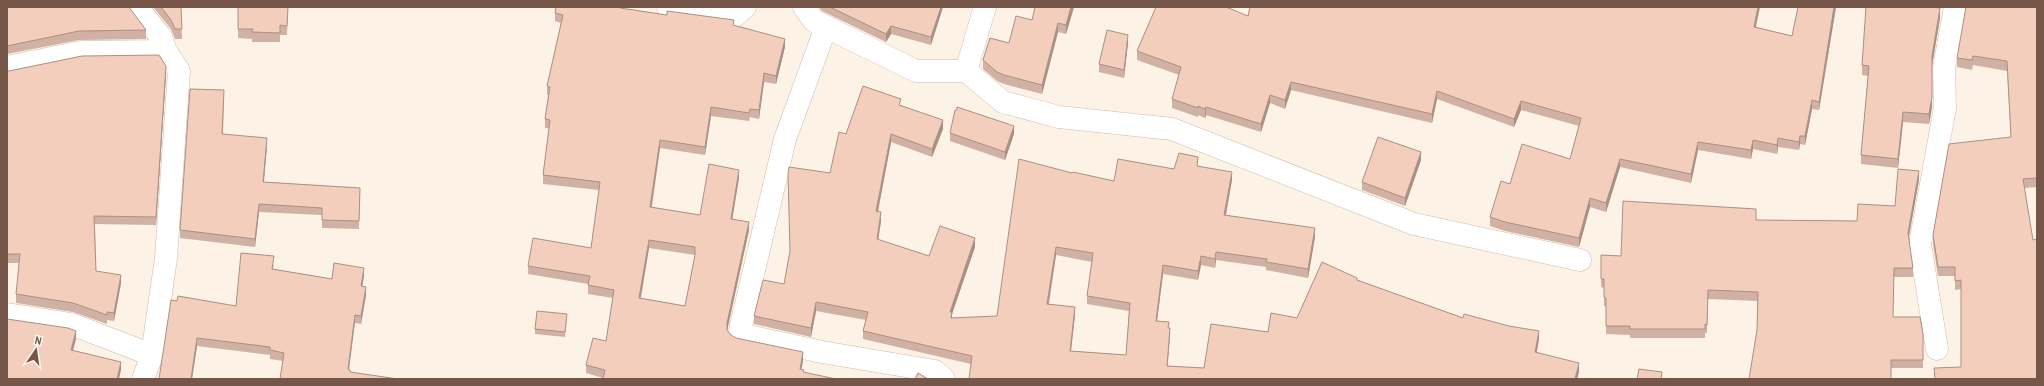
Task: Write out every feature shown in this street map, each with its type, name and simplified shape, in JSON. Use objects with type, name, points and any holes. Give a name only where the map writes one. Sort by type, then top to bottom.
[{"type":"street","points":[[140,7],[141,12],[161,37],[166,51],[178,70],[166,258],[152,355],[144,379]]},
{"type":"street","points":[[668,7],[735,16],[745,7]]},
{"type":"street","points":[[804,7],[814,21],[916,71],[966,71],[1003,102],[1059,117],[1172,129],[1414,224],[1580,260]]},
{"type":"street","points":[[966,71],[985,7]]},
{"type":"street","points":[[1937,349],[1920,244],[1945,108],[1944,68],[1955,7]]},
{"type":"street","points":[[826,27],[785,139],[739,334],[822,352],[936,371],[944,379]]},
{"type":"street","points":[[7,66],[81,52],[166,51]]},
{"type":"street","points":[[7,314],[71,324],[152,355]]},
{"type":"building","points":[[7,7],[129,7],[146,30],[79,31],[7,46]]},
{"type":"building","points":[[161,7],[181,7],[182,29],[175,29],[171,20]]},
{"type":"building","points":[[238,7],[288,7],[287,26],[280,25],[280,33],[252,32],[253,29],[238,29]]},
{"type":"building","points":[[556,7],[620,7],[667,15],[667,11],[734,20],[733,25],[785,39],[776,76],[764,73],[759,110],[750,109],[749,113],[711,107],[705,147],[660,140],[650,207],[700,215],[709,164],[739,170],[731,219],[749,222],[727,323],[727,330],[736,338],[803,352],[800,369],[804,370],[803,372],[836,379],[603,379],[605,370],[586,365],[593,338],[606,341],[614,290],[588,285],[590,276],[528,266],[533,238],[591,248],[600,182],[543,175],[550,120],[545,119],[550,87],[547,86],[563,15],[555,13]],"holes":[[[649,240],[695,247],[695,255],[685,306],[639,298]]]},
{"type":"building","points":[[830,7],[941,7],[931,37],[891,26],[886,34]]},
{"type":"building","points":[[1035,7],[1071,7],[1066,25],[1058,23],[1042,85],[1004,75],[997,72],[983,60],[990,38],[1009,43],[1016,16],[1032,20]]},
{"type":"building","points":[[1156,7],[1226,7],[1248,16],[1250,7],[1758,7],[1754,27],[1792,36],[1798,7],[1834,7],[1819,102],[1812,100],[1805,136],[1800,136],[1799,142],[1778,138],[1777,145],[1753,140],[1751,150],[1698,142],[1691,174],[1620,159],[1606,203],[1590,198],[1579,238],[1505,222],[1490,217],[1501,181],[1510,184],[1522,144],[1570,159],[1581,118],[1521,101],[1514,119],[1437,91],[1432,114],[1291,82],[1285,100],[1270,95],[1261,124],[1206,107],[1205,109],[1198,106],[1198,108],[1172,99],[1181,67],[1137,51]]},
{"type":"building","points":[[1866,7],[1940,8],[1932,56],[1932,97],[1929,114],[1903,112],[1898,159],[1861,155],[1869,66],[1862,65]]},
{"type":"building","points":[[1966,7],[2037,7],[2037,178],[2023,179],[2033,240],[2037,239],[2037,379],[1935,379],[1934,368],[1961,367],[1961,280],[1955,281],[1955,267],[1938,267],[1933,235],[1949,144],[2011,137],[2007,61],[1973,56],[1972,60],[1957,58]]},
{"type":"building","points":[[1107,30],[1128,35],[1124,70],[1099,64]]},
{"type":"building","points":[[159,55],[166,66],[156,217],[94,216],[96,271],[121,275],[114,313],[107,312],[107,315],[73,303],[16,294],[20,254],[7,254],[7,71],[82,56]]},
{"type":"building","points":[[863,86],[901,99],[899,105],[943,120],[932,149],[891,134],[876,211],[881,212],[877,239],[929,256],[940,226],[975,238],[950,312],[952,312],[951,318],[997,316],[1019,159],[1072,173],[1114,181],[1118,159],[1174,169],[1179,153],[1198,157],[1197,166],[1232,172],[1224,215],[1315,228],[1308,269],[1266,262],[1267,259],[1216,252],[1215,259],[1201,256],[1198,271],[1163,265],[1156,321],[1169,322],[1168,328],[1170,328],[1167,366],[1204,368],[1211,324],[1268,332],[1271,313],[1297,318],[1322,262],[1357,278],[1357,280],[1463,318],[1464,314],[1509,326],[1539,331],[1535,352],[1579,363],[1575,379],[969,379],[972,356],[863,331],[868,312],[816,302],[811,328],[754,316],[763,280],[784,284],[790,251],[789,167],[830,173],[839,132],[846,134]],"holes":[[[1056,247],[1093,253],[1087,296],[1130,303],[1126,355],[1070,351],[1075,307],[1047,304]]]},
{"type":"building","points":[[190,89],[224,90],[222,134],[267,138],[263,182],[360,188],[359,221],[322,220],[322,208],[259,204],[255,239],[180,230]]},
{"type":"building","points":[[957,107],[1014,126],[1005,152],[950,133]]},
{"type":"building","points":[[1378,137],[1421,152],[1405,198],[1362,182]]},
{"type":"building","points":[[1898,169],[1919,171],[1908,233],[1913,268],[1894,268],[1893,317],[1920,317],[1923,334],[1923,360],[1891,360],[1891,379],[1749,379],[1757,330],[1758,292],[1708,290],[1707,325],[1705,324],[1705,329],[1630,329],[1630,326],[1606,326],[1606,298],[1604,297],[1604,279],[1601,279],[1601,255],[1621,256],[1623,201],[1756,209],[1756,220],[1857,221],[1858,204],[1895,206]]},
{"type":"building","points":[[241,253],[274,256],[272,269],[332,279],[334,263],[364,268],[361,286],[366,287],[361,316],[355,315],[348,369],[350,372],[398,379],[280,379],[284,353],[270,350],[270,347],[197,338],[191,379],[159,379],[171,300],[177,301],[178,296],[236,306]]},
{"type":"building","points":[[537,311],[567,314],[565,332],[535,329]]},
{"type":"building","points":[[7,319],[68,328],[76,331],[71,350],[121,362],[117,379],[7,379]]},
{"type":"building","points":[[1639,369],[1662,372],[1661,379],[1637,379]]},
{"type":"building","points":[[918,373],[928,379],[915,379]]}]
